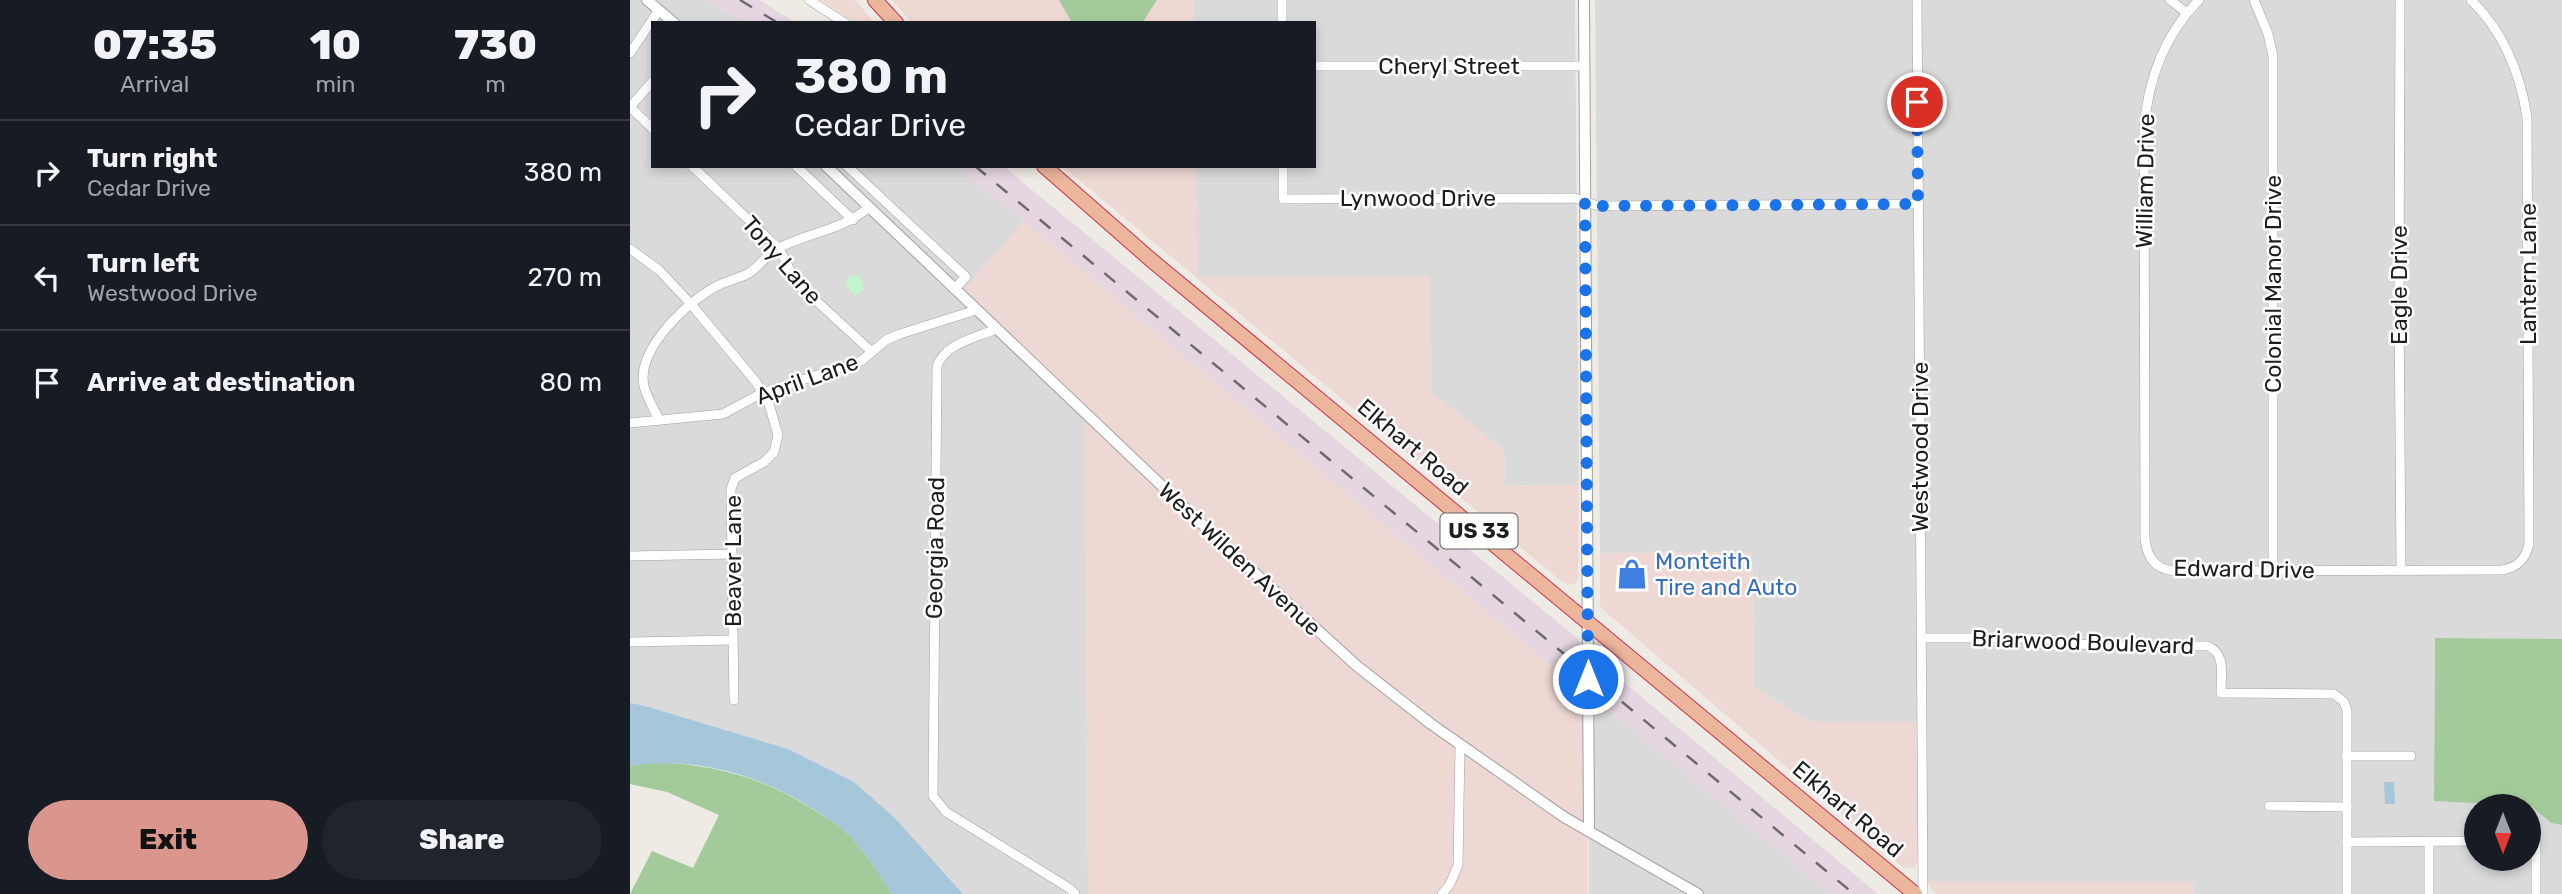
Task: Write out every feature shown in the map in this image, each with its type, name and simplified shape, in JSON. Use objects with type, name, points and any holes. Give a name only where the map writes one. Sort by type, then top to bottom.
[{"type":"highway","name":"Elkhart Road","points":[[1046,168],[1150,259],[1915,894]]},
{"type":"street","points":[[647,0],[672,21]]},
{"type":"street","points":[[809,0],[842,21]]},
{"type":"street","points":[[1282,0],[1282,21]]},
{"type":"street","points":[[1584,0],[1589,831]]},
{"type":"street","name":"Westwood Drive","points":[[1917,0],[1923,894]]},
{"type":"street","points":[[2170,0],[2187,13]]},
{"type":"street","name":"William Drive","points":[[2145,334],[2145,111],[2161,54],[2172,33],[2199,0]]},
{"type":"street","name":"Colonial Manor Drive","points":[[2254,0],[2268,34],[2273,56],[2273,571]]},
{"type":"street","name":"Eagle Drive","points":[[2400,0],[2402,570]]},
{"type":"street","name":"Lantern Lane","points":[[2471,0],[2498,33],[2511,58],[2527,117],[2529,544],[2521,562]]},
{"type":"street","points":[[652,21],[659,10]]},
{"type":"street","points":[[630,53],[651,22]]},
{"type":"street","name":"Cheryl Street","points":[[1316,66],[1584,66]]},
{"type":"street","points":[[651,83],[630,107],[651,127]]},
{"type":"street","name":"Tony Lane","points":[[694,168],[778,248],[783,254],[788,271],[798,284],[872,352]]},
{"type":"street","points":[[798,168],[853,220]]},
{"type":"street","name":"West Wilden Avenue","points":[[828,168],[1322,636],[1414,712],[1564,817],[1699,894]]},
{"type":"street","points":[[839,178],[847,168]]},
{"type":"street","points":[[849,168],[966,277],[954,289]]},
{"type":"street","name":"Lynwood Drive","points":[[1283,168],[1283,199],[1575,198],[1585,201]]},
{"type":"street","points":[[1585,201],[1598,206],[1918,204]]},
{"type":"street","points":[[659,420],[644,386],[645,367],[668,326],[690,303],[717,286],[751,272],[778,248],[853,220],[869,207]]},
{"type":"street","name":"Beaver Lane","points":[[630,249],[659,270],[690,303],[762,393],[775,418],[778,443],[769,458],[739,475],[733,482],[734,700]]},
{"type":"street","name":"April Lane","points":[[630,423],[723,414],[762,393],[852,365],[886,340],[900,334],[976,310]]},
{"type":"street","name":"Georgia Road","points":[[996,329],[954,346],[942,356],[937,366],[933,796],[946,812],[1075,894]]},
{"type":"street","name":"Edward Drive","points":[[2145,334],[2145,540],[2151,560],[2159,567],[2173,571],[2502,570],[2513,568],[2521,562]]},
{"type":"street","points":[[630,556],[732,554]]},
{"type":"street","name":"Briarwood Boulevard","points":[[1921,638],[2034,638],[2097,646],[2208,646],[2217,650],[2221,658],[2221,693],[2330,693],[2338,696],[2347,710],[2347,894]]},
{"type":"street","points":[[630,642],[733,640]]},
{"type":"street","points":[[1442,894],[1450,884],[1458,865],[1461,746]]},
{"type":"street","points":[[2346,756],[2411,755]]},
{"type":"street","points":[[2269,806],[2347,807]]},
{"type":"street","points":[[2429,841],[2429,894]]},
{"type":"street","points":[[2347,842],[2464,842]]},
{"type":"street","points":[[2535,872],[2536,894]]},
{"type":"shaded area","points":[[630,0],[647,0],[672,21],[651,21],[651,168],[828,168],[1085,413],[1088,894],[963,894],[895,818],[854,782],[736,734],[630,703]]},
{"type":"shaded area","points":[[656,0],[708,0],[743,21],[680,21]]},
{"type":"shaded area","points":[[708,0],[759,0],[793,21],[743,21]]},
{"type":"shaded area","points":[[820,0],[855,0],[873,21],[852,21]]},
{"type":"shaded area","points":[[892,0],[1194,0],[1194,21],[910,21]]},
{"type":"shaded area","points":[[1194,0],[1575,0],[1579,485],[1505,486],[1504,450],[1431,392],[1429,276],[1197,276],[1196,168],[1316,168],[1316,21],[1194,21]]},
{"type":"shaded area","points":[[1595,0],[2562,0],[2562,639],[2435,638],[2434,800],[2464,802],[2464,872],[2541,872],[2541,814],[2551,823],[2562,825],[2562,894],[2194,894],[2193,882],[1928,882],[1918,722],[1811,722],[1754,687],[1752,552],[1600,553]]},
{"type":"shaded area","points":[[834,168],[958,168],[1024,221],[964,290]]},
{"type":"shaded area","points":[[958,168],[1005,168],[1577,638],[1581,645],[1581,691],[1024,221]]},
{"type":"shaded area","points":[[1064,168],[1196,168],[1198,276],[1429,276],[1431,392],[1504,450],[1505,486],[1579,485],[1578,580],[1574,584],[1561,581]]},
{"type":"shaded area","points":[[1024,221],[1581,691],[1588,831],[1588,894],[1088,894],[1085,413],[964,290]]},
{"type":"shaded area","points":[[1752,552],[1754,687],[1811,722],[1918,722],[1919,858],[1914,867],[1904,868],[1600,607],[1600,553]]},
{"type":"shaded area","points":[[1603,665],[1878,894],[1831,894],[1596,700],[1598,667]]},
{"type":"shaded area","points":[[1596,700],[1831,894],[1589,894],[1589,833]]},
{"type":"shaded area","points":[[1928,882],[2194,882],[2194,894],[1936,894]]},
{"type":"green space","points":[[1059,0],[1157,0],[1143,21],[1071,21]]},
{"type":"green space","points":[[858,274],[864,288],[855,296],[846,285],[847,278]]},
{"type":"green space","points":[[2435,638],[2562,639],[2562,825],[2551,823],[2541,814],[2541,794],[2464,794],[2464,803],[2434,801]]},
{"type":"green space","points":[[656,762],[700,766],[740,775],[798,800],[844,830],[870,860],[892,894],[630,894],[652,851],[693,868],[719,815],[667,792],[630,784],[630,766]]},
{"type":"water","points":[[630,703],[788,749],[854,782],[895,818],[963,894],[892,894],[864,853],[840,827],[792,797],[748,777],[702,766],[630,766]]},
{"type":"water","points":[[2384,782],[2394,782],[2395,804],[2385,804]]},
{"type":"railway","points":[[740,0],[775,21]]},
{"type":"railway","points":[[977,168],[1854,894]]},
{"type":"place","name":"Monteith Tire and Auto","points":[[1632,574]]},
{"type":"route","points":[[1588,679],[1585,201],[1598,206],[1918,204],[1917,102]]}]
